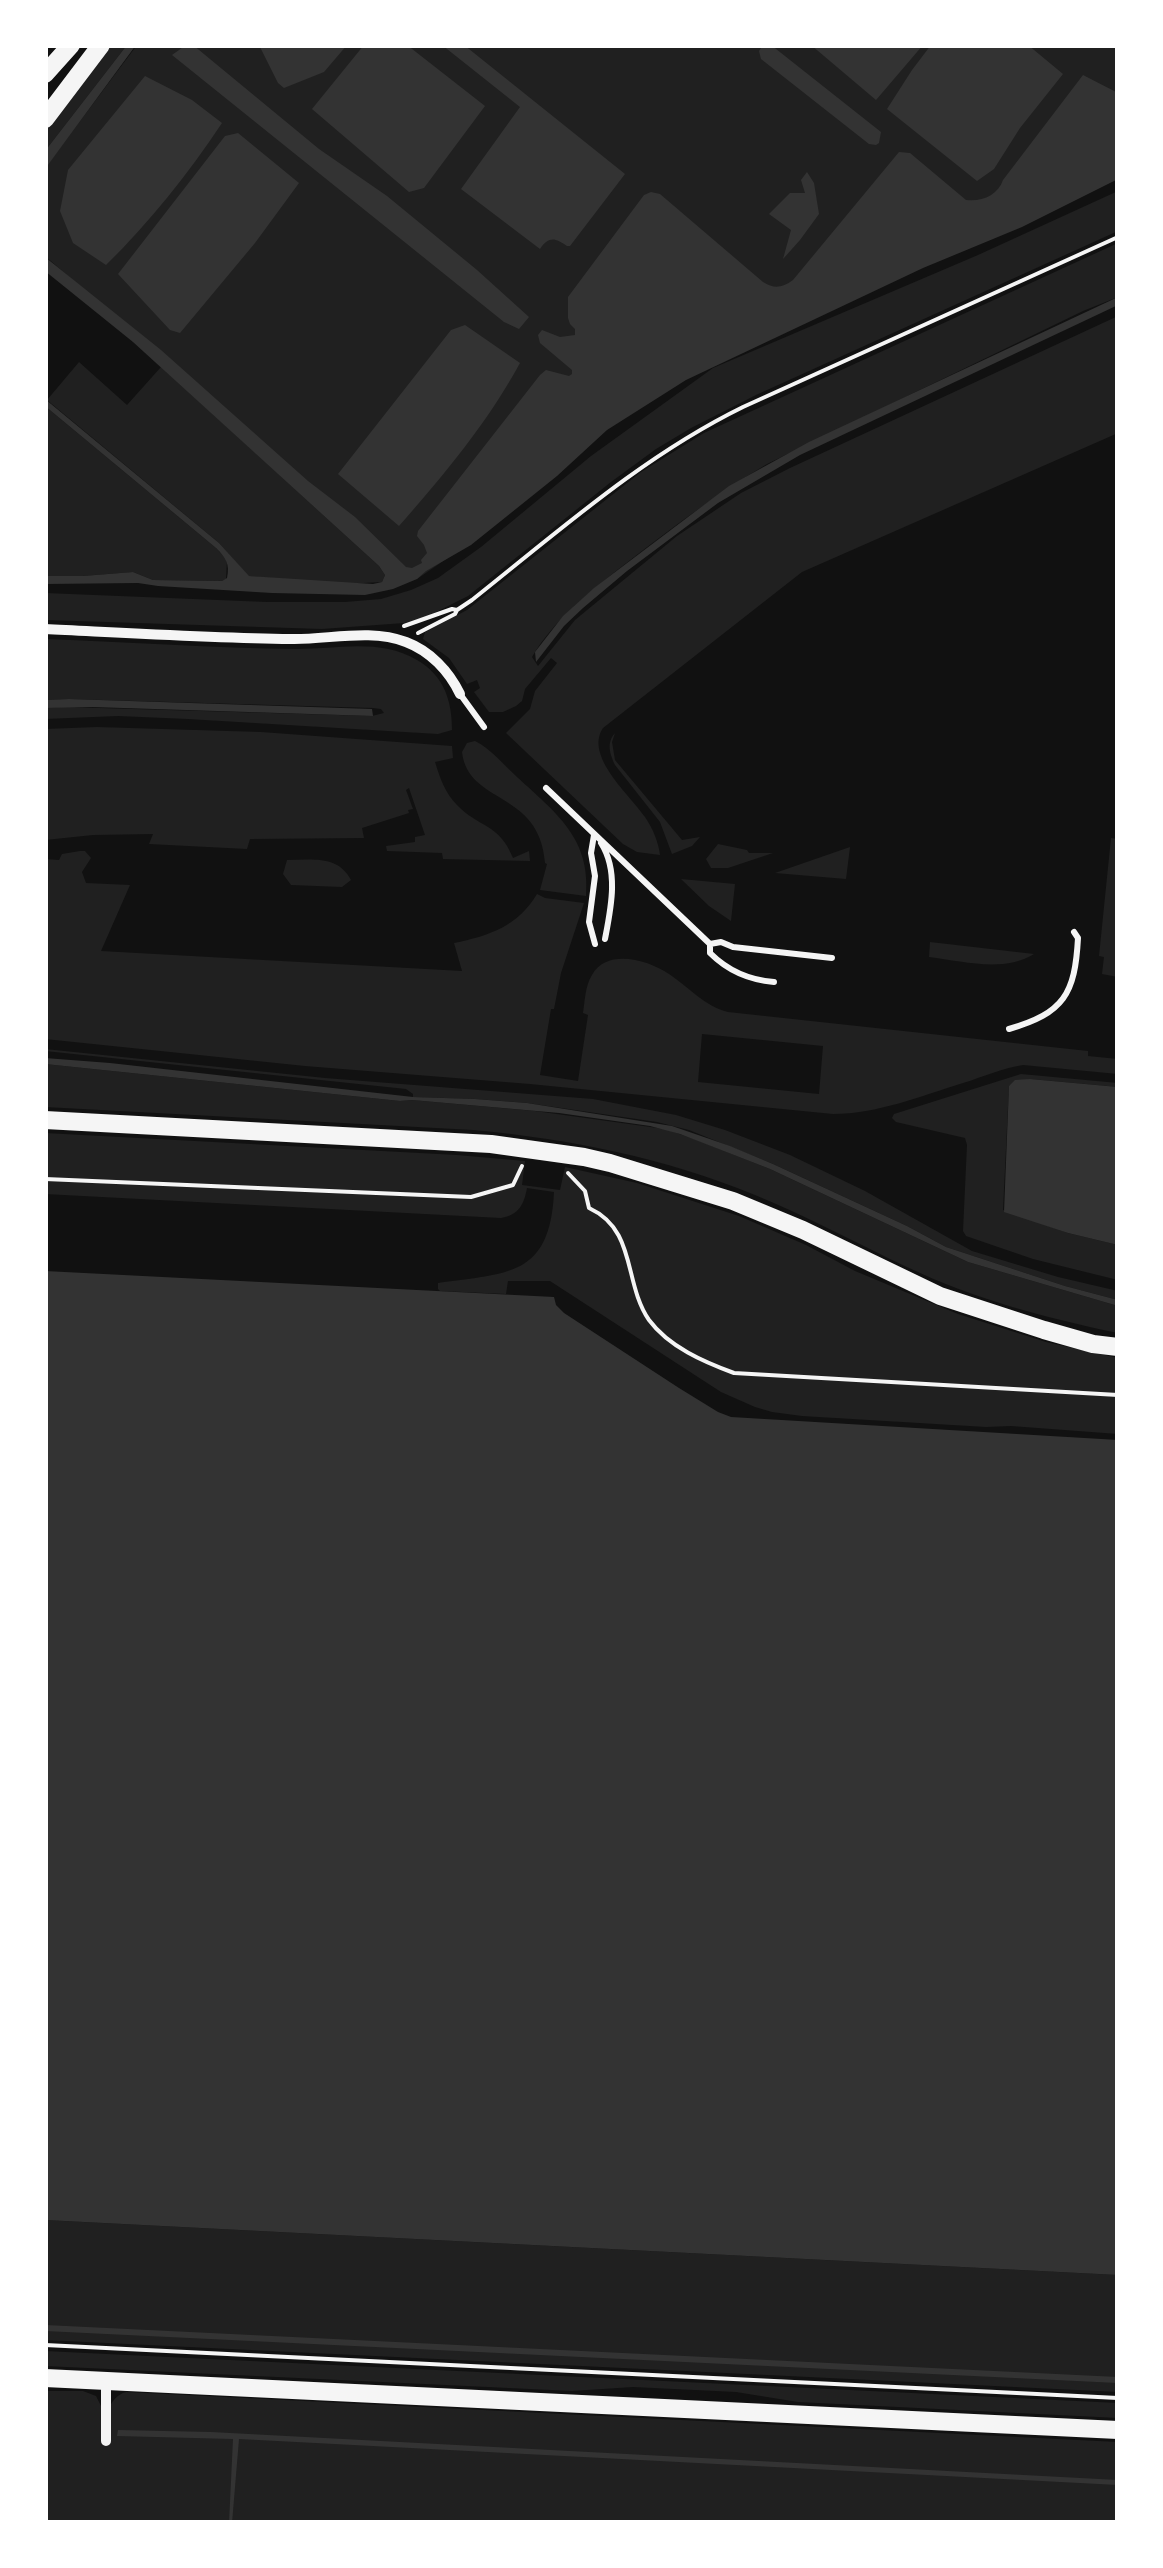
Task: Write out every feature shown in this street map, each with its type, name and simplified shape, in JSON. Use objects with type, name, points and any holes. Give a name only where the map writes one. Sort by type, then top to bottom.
[{"type":"main road","points":[[45,74],[71,45]]},
{"type":"main road","points":[[45,119],[102,45]]},
{"type":"main road","points":[[45,1120],[491,1144],[610,1163],[733,1201],[940,1296],[1044,1330],[1118,1347]]},
{"type":"main road","points":[[45,2378],[1118,2430]]},
{"type":"street","points":[[45,629],[298,639],[382,636],[406,642],[429,655],[460,694]]},
{"type":"street","points":[[106,2380],[106,2440]]},
{"type":"lane","points":[[460,694],[484,727]]},
{"type":"lane","points":[[546,788],[710,944],[710,953],[728,968],[753,979],[774,982]]},
{"type":"lane","points":[[594,834],[606,851],[612,879],[605,939]]},
{"type":"lane","points":[[594,834],[591,853],[595,876],[589,922],[595,944]]},
{"type":"lane","points":[[1009,1030],[1035,1022],[1068,993],[1077,962],[1078,938],[1074,932]]},
{"type":"lane","points":[[710,944],[720,942],[733,947],[832,958]]},
{"type":"path","points":[[437,619],[456,610],[631,474],[696,430],[1118,237]]},
{"type":"path","points":[[45,1179],[471,1196],[513,1185],[524,1163]]},
{"type":"path","points":[[563,1169],[586,1191],[588,1208],[604,1215],[616,1229],[650,1321],[705,1362],[734,1372],[1118,1395]]},
{"type":"path","points":[[45,2345],[1118,2398]]},
{"type":"shaded area","points":[[107,45],[127,45],[45,151],[45,126]]},
{"type":"shaded area","points":[[127,45],[136,45],[45,169],[45,151]]},
{"type":"shaded area","points":[[137,45],[1118,45],[1118,179],[725,355],[612,422],[465,546],[417,579],[45,256],[45,168]]},
{"type":"shaded area","points":[[186,45],[193,45],[319,149],[387,196],[529,317],[519,329],[504,322],[172,55]]},
{"type":"shaded area","points":[[259,45],[347,45],[324,72],[284,88]]},
{"type":"shaded area","points":[[364,45],[407,45],[485,106],[424,188],[409,192],[312,109]]},
{"type":"shaded area","points":[[442,45],[464,45],[625,174],[570,246],[552,240],[540,249],[461,189],[520,107]]},
{"type":"shaded area","points":[[763,45],[771,45],[881,132],[879,143],[869,144],[761,59],[759,51]]},
{"type":"shaded area","points":[[811,45],[923,45],[876,100]]},
{"type":"shaded area","points":[[931,45],[1028,45],[1063,74],[1020,128],[994,169],[977,181],[887,109]]},
{"type":"shaded area","points":[[1083,75],[1118,93],[1118,179],[1022,227],[923,268],[686,380],[607,430],[471,545],[417,579],[365,595],[138,583],[45,584],[45,576],[133,572],[153,580],[222,581],[227,578],[228,569],[216,548],[45,406],[45,399],[219,543],[249,576],[373,584],[382,582],[385,575],[133,342],[45,271],[45,257],[161,350],[308,481],[355,517],[406,567],[412,568],[422,563],[427,553],[418,531],[540,375],[546,370],[572,374],[540,343],[538,335],[542,330],[560,337],[575,335],[568,318],[568,297],[644,195],[660,194],[763,282],[782,286],[793,280],[899,152],[910,153],[966,200],[983,199],[993,193]]},
{"type":"shaded area","points":[[145,76],[192,100],[222,123],[168,197],[106,265],[73,243],[60,211],[68,170]]},
{"type":"shaded area","points":[[238,133],[299,183],[180,333],[170,330],[118,274],[225,136]]},
{"type":"shaded area","points":[[807,172],[814,183],[819,214],[783,259],[791,230],[769,214],[790,193],[805,193],[801,180]]},
{"type":"shaded area","points":[[1118,191],[1118,231],[691,428],[611,482],[468,596],[428,616],[404,623],[322,629],[45,620],[45,593],[345,602],[381,599],[411,590],[438,578],[481,547],[591,456],[713,368]]},
{"type":"shaded area","points":[[1118,243],[1118,297],[767,464],[697,510],[615,572],[575,605],[541,643],[532,657],[538,666],[575,620],[677,536],[741,493],[1118,316],[1118,433],[802,572],[603,728],[599,751],[604,763],[648,822],[660,855],[637,852],[623,844],[506,733],[530,709],[535,691],[557,663],[551,658],[516,706],[503,712],[489,712],[474,692],[480,688],[477,680],[467,684],[449,658],[423,639],[425,632],[467,610],[641,472],[704,433]]},
{"type":"shaded area","points":[[1118,297],[1118,305],[800,455],[718,503],[583,608],[536,662],[535,652],[563,616],[729,486],[809,442]]},
{"type":"shaded area","points":[[465,325],[520,363],[464,448],[399,526],[338,474],[451,330]]},
{"type":"shaded area","points":[[79,362],[127,405],[161,367],[379,566],[385,575],[382,582],[344,584],[248,576],[219,543],[47,400]]},
{"type":"shaded area","points":[[45,406],[216,548],[227,560],[226,579],[153,580],[133,572],[45,576]]},
{"type":"shaded area","points":[[45,639],[388,649],[417,660],[434,673],[448,699],[452,730],[438,734],[118,716],[45,719],[45,708],[65,707],[372,716],[384,713],[373,708],[45,700]]},
{"type":"shaded area","points":[[45,700],[372,709],[373,716],[45,708]]},
{"type":"shaded area","points":[[45,729],[261,732],[452,746],[453,758],[435,762],[449,795],[465,812],[495,832],[513,858],[529,851],[530,861],[443,859],[442,853],[387,851],[386,846],[415,842],[415,837],[425,835],[409,788],[406,790],[413,809],[362,828],[364,838],[250,839],[247,849],[149,844],[153,834],[45,840]]},
{"type":"shaded area","points":[[615,733],[615,760],[682,840],[700,837],[692,846],[672,854],[660,822],[615,765],[610,745]]},
{"type":"shaded area","points":[[475,741],[568,828],[583,858],[586,896],[540,890],[547,864],[540,839],[531,822],[467,769],[462,752],[467,743]]},
{"type":"shaded area","points":[[1111,838],[1118,839],[1118,977],[1102,974],[1104,957],[1099,956]]},
{"type":"shaded area","points":[[718,844],[749,853],[773,853],[728,868],[711,868],[706,859]]},
{"type":"shaded area","points":[[850,847],[846,879],[775,873]]},
{"type":"shaded area","points":[[85,851],[91,858],[82,872],[86,883],[130,885],[101,951],[462,971],[454,943],[502,928],[521,914],[537,894],[584,903],[551,1009],[540,1075],[578,1081],[588,1015],[583,1013],[588,984],[599,967],[617,959],[639,961],[660,969],[704,1001],[728,1012],[1088,1051],[1088,1056],[1118,1059],[1118,1074],[1023,1065],[882,1108],[833,1114],[45,1039],[45,859],[59,860],[62,854]],"holes":[[[702,1034],[823,1046],[819,1094],[698,1082]]]},
{"type":"shaded area","points":[[287,860],[332,863],[351,880],[342,887],[291,885],[283,874]]},
{"type":"shaded area","points":[[681,879],[735,884],[731,921],[709,906]]},
{"type":"shaded area","points":[[930,942],[1034,954],[1009,963],[969,963],[929,957]]},
{"type":"shaded area","points":[[45,1049],[325,1078],[593,1099],[676,1115],[790,1155],[865,1191],[972,1251],[1118,1291],[1118,1300],[946,1247],[773,1164],[689,1130],[657,1122],[527,1103],[413,1097],[406,1089]]},
{"type":"shaded area","points":[[45,1058],[413,1097],[527,1103],[672,1126],[773,1164],[946,1247],[1118,1300],[1118,1306],[968,1262],[770,1169],[650,1126],[559,1113],[400,1101],[45,1064]]},
{"type":"shaded area","points":[[45,1064],[535,1111],[665,1129],[770,1169],[968,1262],[1118,1306],[1118,1333],[1037,1314],[958,1289],[755,1195],[652,1161],[581,1145],[473,1130],[45,1107]]},
{"type":"shaded area","points":[[1021,1074],[1118,1083],[1118,1087],[1030,1079],[1009,1086],[1003,1210],[1068,1233],[1118,1245],[1118,1280],[1033,1259],[966,1236],[965,1138],[892,1118],[894,1114]]},
{"type":"shaded area","points":[[1015,1080],[1118,1087],[1118,1245],[1004,1212],[1009,1086]]},
{"type":"shaded area","points":[[45,1133],[525,1161],[522,1185],[560,1190],[565,1167],[637,1183],[739,1216],[958,1314],[1046,1342],[1118,1358],[1118,1434],[772,1412],[721,1392],[550,1281],[508,1281],[506,1294],[438,1289],[438,1283],[504,1272],[534,1256],[551,1220],[554,1192],[527,1188],[520,1208],[501,1218],[45,1194]]},
{"type":"shaded area","points":[[45,1271],[554,1297],[564,1313],[731,1417],[1118,1440],[1118,2275],[45,2220]]},
{"type":"shaded area","points":[[45,2220],[1118,2275],[1118,2392],[45,2340]]},
{"type":"shaded area","points":[[45,2351],[1118,2403],[1118,2418],[798,2402],[736,2392],[633,2387],[572,2391],[45,2366]]},
{"type":"shaded area","points":[[45,2391],[83,2391],[96,2396],[101,2406],[101,2430],[112,2402],[126,2392],[1118,2442],[1118,2523],[45,2523]]},
{"type":"shaded area","points":[[118,2430],[1118,2480],[1118,2485],[239,2439],[229,2523],[233,2439],[117,2436]]},
{"type":"waterway","points":[[45,2328],[1118,2380]]}]
